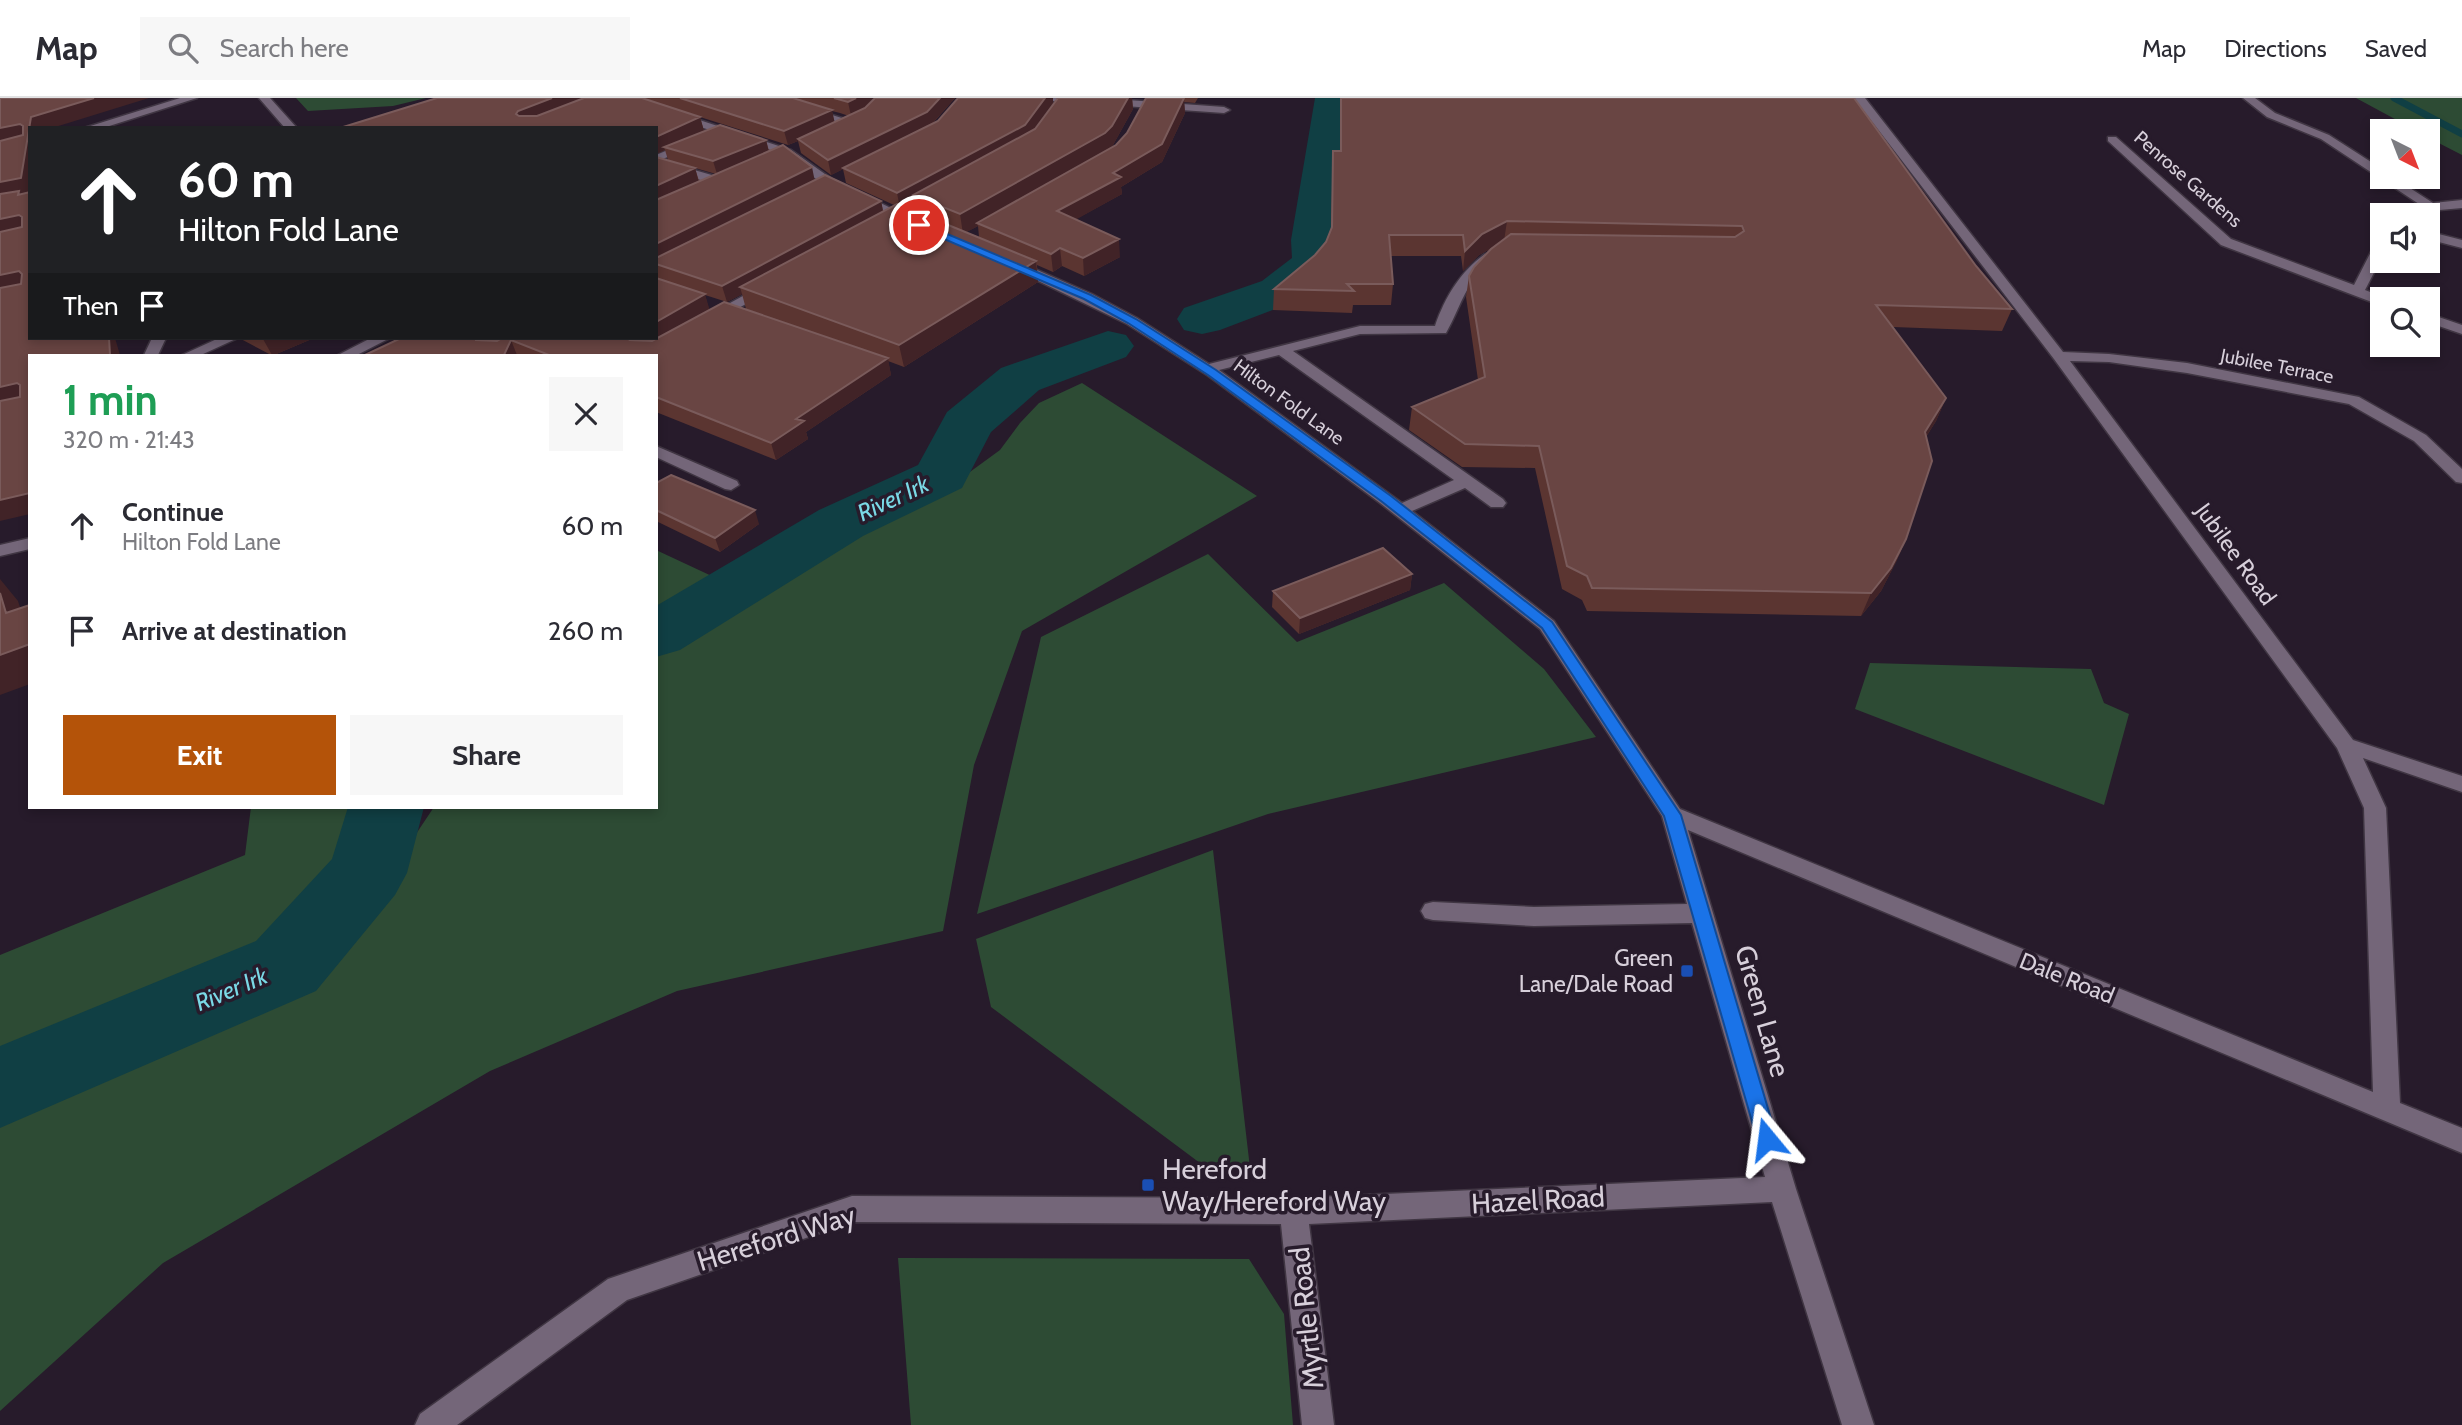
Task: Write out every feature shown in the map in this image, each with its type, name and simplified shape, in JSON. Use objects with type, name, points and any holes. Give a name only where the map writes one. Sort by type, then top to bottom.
[{"type":"street","points":[[97,126],[192,98]]},
{"type":"street","points":[[264,98],[289,126]]},
{"type":"street","points":[[765,98],[858,120],[831,133]]},
{"type":"street","name":"Jubilee Road","points":[[1859,98],[2059,356],[2346,745],[2375,808],[2387,1110]]},
{"type":"street","points":[[2248,98],[2271,115],[2325,136],[2370,167]]},
{"type":"street","points":[[1055,104],[1064,99],[1224,110]]},
{"type":"street","points":[[659,110],[722,131],[793,150],[829,182],[919,225]]},
{"type":"street","points":[[658,160],[722,131]]},
{"type":"street","name":"Penrose Gardens","points":[[2112,139],[2226,242],[2370,297]]},
{"type":"street","points":[[764,162],[793,150]]},
{"type":"street","points":[[658,162],[724,178],[703,190]]},
{"type":"street","points":[[2403,189],[2425,203]]},
{"type":"street","points":[[2440,205],[2462,204]]},
{"type":"street","points":[[2440,238],[2462,244]]},
{"type":"street","points":[[1207,369],[1360,330],[1441,330],[1450,301],[1479,264],[1504,248]]},
{"type":"street","name":"Hilton Fold Lane","points":[[996,257],[1076,291],[1132,321],[1207,369],[1401,510],[1547,625],[1672,815]]},
{"type":"street","points":[[2357,292],[2370,267]]},
{"type":"street","points":[[703,323],[732,312],[787,276]]},
{"type":"street","points":[[703,301],[732,312]]},
{"type":"street","points":[[2440,322],[2462,330]]},
{"type":"street","points":[[191,354],[225,340]]},
{"type":"street","points":[[347,354],[379,340]]},
{"type":"street","points":[[1283,351],[1497,503]]},
{"type":"street","name":"Jubilee Terrace","points":[[2059,356],[2109,358],[2187,368],[2354,400],[2420,438],[2462,478]]},
{"type":"street","points":[[658,452],[731,485]]},
{"type":"street","points":[[1401,510],[1467,481]]},
{"type":"street","points":[[0,551],[28,544]]},
{"type":"street","points":[[2346,745],[2462,784]]},
{"type":"street","name":"Green Lane","points":[[1672,815],[1782,1189],[1858,1425]]},
{"type":"street","name":"Dale Road","points":[[1672,815],[2462,1141]]},
{"type":"street","points":[[1433,911],[1500,918],[1567,919],[1702,913]]},
{"type":"street","name":"Hazel Road","points":[[1294,1210],[1782,1189]]},
{"type":"street","name":"Hereford Way","points":[[431,1425],[618,1289],[852,1209],[1294,1210]]},
{"type":"street","name":"Myrtle Road","points":[[1294,1210],[1318,1425]]},
{"type":"green space","points":[[296,98],[426,98],[393,106],[308,111]]},
{"type":"green space","points":[[2356,98],[2462,98],[2462,155],[2440,144],[2440,119],[2395,119]]},
{"type":"green space","points":[[1082,383],[1257,496],[1022,631],[974,765],[943,931],[677,991],[490,1071],[163,1263],[0,1411],[0,1117],[236,1016],[287,986],[322,957],[384,882],[433,809],[658,809],[658,654],[787,571],[963,477],[1000,450],[1039,403]]},
{"type":"green space","points":[[658,551],[716,578],[658,613]]},
{"type":"green space","points":[[1208,554],[1297,642],[1444,583],[1544,669],[1596,737],[1268,814],[977,914],[1041,637]]},
{"type":"green space","points":[[1870,663],[2091,669],[2104,703],[2129,714],[2104,805],[1855,709]]},
{"type":"green space","points":[[251,809],[361,809],[336,876],[308,919],[265,954],[0,1065],[0,955],[245,855]]},
{"type":"green space","points":[[1213,850],[1250,1168],[1208,1169],[991,1007],[976,939]]},
{"type":"green space","points":[[898,1258],[1249,1259],[1284,1314],[1293,1425],[911,1425]]},
{"type":"building","points":[[0,98],[94,98],[31,117],[21,178],[0,182],[0,141],[23,135],[23,126],[20,124],[0,128]]},
{"type":"building","points":[[437,98],[552,98],[516,114],[537,116],[584,98],[642,98],[700,117],[658,136],[658,126],[346,126]]},
{"type":"building","points":[[680,98],[793,98],[832,110],[784,131]]},
{"type":"building","points":[[834,98],[856,98],[848,102]]},
{"type":"building","points":[[875,98],[940,98],[927,112],[828,160],[798,139],[865,108]]},
{"type":"building","points":[[958,98],[1045,98],[1025,125],[897,193],[843,168],[938,121]]},
{"type":"building","points":[[1058,98],[1128,98],[1105,133],[960,214],[913,195],[1035,129]]},
{"type":"building","points":[[1146,98],[1184,98],[1162,144],[1113,173],[1121,177],[1057,211],[1119,239],[1083,258],[1060,248],[1051,254],[977,223],[1116,145],[1127,133]]},
{"type":"building","points":[[1341,98],[1854,98],[1976,266],[2012,309],[1876,305],[1946,398],[1925,432],[1932,461],[1906,539],[1891,568],[1871,593],[1592,588],[1587,576],[1567,566],[1539,446],[1465,444],[1412,407],[1485,377],[1469,276],[1491,249],[1511,234],[1735,237],[1744,231],[1742,226],[1507,221],[1482,234],[1465,251],[1463,235],[1389,235],[1393,284],[1347,284],[1354,291],[1274,289],[1315,255],[1326,242],[1332,227],[1333,151],[1341,151]]},
{"type":"building","points":[[720,125],[766,140],[713,161],[664,147]]},
{"type":"building","points":[[783,145],[812,167],[658,243],[658,199]]},
{"type":"building","points":[[658,158],[695,168],[658,185]]},
{"type":"building","points":[[825,175],[881,201],[722,286],[658,265],[658,257]]},
{"type":"building","points":[[28,192],[28,340],[109,340],[110,354],[28,354],[28,493],[0,500],[0,401],[20,397],[20,385],[17,383],[0,387],[0,288],[21,284],[22,274],[19,271],[0,275],[0,232],[22,227],[22,217],[19,215],[0,219],[0,194]]},
{"type":"building","points":[[897,204],[1036,261],[899,345],[740,287]]},
{"type":"building","points":[[658,279],[705,294],[658,321]]},
{"type":"building","points":[[724,302],[888,358],[796,419],[804,421],[771,443],[658,398],[658,354],[546,354],[511,340],[652,341]]},
{"type":"building","points":[[397,340],[511,340],[504,354],[367,354]]},
{"type":"building","points":[[671,475],[755,510],[715,538],[658,511],[658,482]]},
{"type":"building","points":[[1383,548],[1412,574],[1300,618],[1273,591]]},
{"type":"building","points":[[0,593],[6,613],[28,606],[28,645],[0,655]]},
{"type":"waterway","name":"River Irk","points":[[1202,319],[1279,291],[1316,262],[1314,240],[1334,98]]},
{"type":"waterway","points":[[2394,98],[2462,134]]},
{"type":"waterway","name":"River Irk","points":[[658,634],[841,523],[941,476],[967,424],[1020,379],[1108,346]]},
{"type":"waterway","name":"River Irk","points":[[0,1088],[286,966],[367,873],[385,809]]},
{"type":"place","name":"Green Lane/Dale Road","points":[[1687,971]]},
{"type":"place","name":"Hereford Way/Hereford Way","points":[[1148,1185]]},
{"type":"route","points":[[919,225],[1042,275],[1132,321],[1212,372],[1386,499],[1547,625],[1672,815],[1767,1139]]}]
